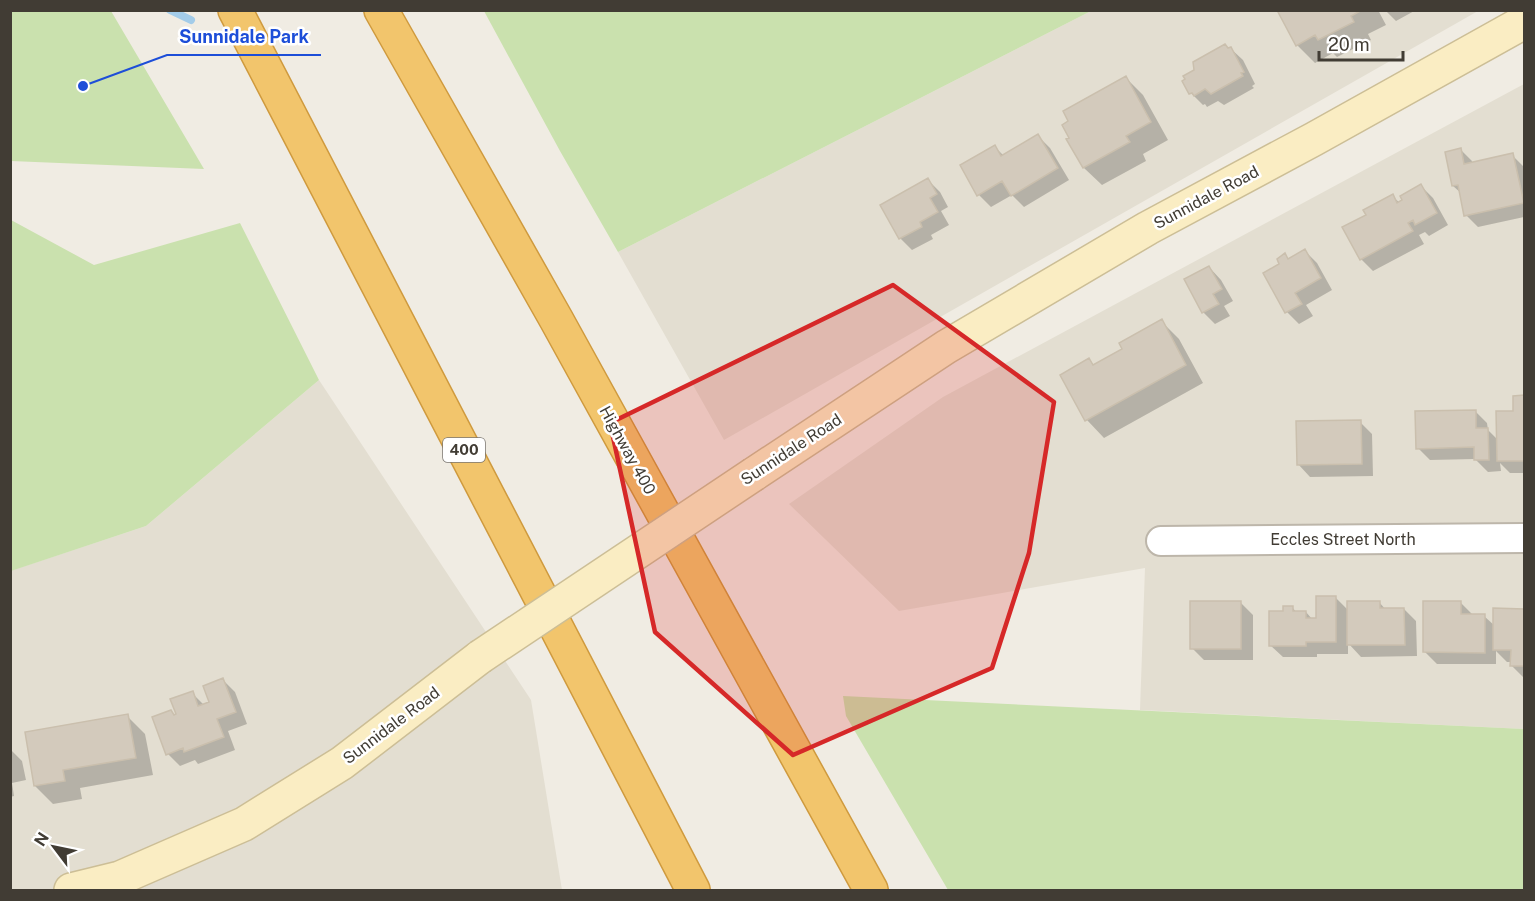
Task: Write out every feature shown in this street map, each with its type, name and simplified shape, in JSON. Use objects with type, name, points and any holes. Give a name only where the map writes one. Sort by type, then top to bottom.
[{"type":"highway","name":"400","points":[[235,10],[693,891]]},
{"type":"highway","name":"Highway 400","points":[[381,10],[556,319],[871,891]]},
{"type":"main road","name":"Sunnidale Road","points":[[71,891],[120,878],[244,824],[342,763],[480,657],[946,347],[1148,228],[1524,22]]},
{"type":"street","name":"Eccles Street North","points":[[1161,541],[1524,538]]},
{"type":"highlighted area","points":[[893,285],[1054,402],[1029,553],[992,668],[793,755],[655,632],[610,423]]},
{"type":"shaded area","points":[[1091,11],[1478,11],[724,440],[618,252]]},
{"type":"shaded area","points":[[1524,84],[1524,729],[1140,710],[1145,568],[899,611],[789,504],[943,397]]},
{"type":"shaded area","points":[[319,380],[531,700],[562,890],[11,890],[10,571],[146,526]]},
{"type":"green space","points":[[111,10],[204,169],[11,161],[11,11]]},
{"type":"green space","points":[[484,11],[1091,11],[618,252]]},
{"type":"green space","points":[[11,220],[94,265],[240,223],[319,380],[146,526],[11,571]]},
{"type":"green space","points":[[843,696],[1524,729],[1524,890],[948,890],[846,716]]},
{"type":"building","points":[[1281,10],[1362,10],[1351,16],[1354,22],[1318,40],[1315,35],[1296,46],[1278,12]]},
{"type":"building","points":[[1225,44],[1228,48],[1231,47],[1244,72],[1241,73],[1243,76],[1211,94],[1205,89],[1194,96],[1192,93],[1189,94],[1182,81],[1185,79],[1183,76],[1194,70],[1193,62]]},
{"type":"building","points":[[1126,76],[1151,122],[1126,136],[1130,142],[1083,168],[1066,139],[1069,138],[1062,125],[1068,121],[1063,111]]},
{"type":"building","points":[[1038,134],[1058,168],[1011,196],[1002,181],[977,196],[960,165],[995,145],[1001,156]]},
{"type":"building","points":[[1461,148],[1464,164],[1513,153],[1524,203],[1464,216],[1458,185],[1452,186],[1445,152]]},
{"type":"building","points":[[928,178],[937,194],[930,198],[938,212],[920,222],[922,227],[899,239],[880,205]]},
{"type":"building","points":[[1421,184],[1437,213],[1415,225],[1413,220],[1408,223],[1413,231],[1360,260],[1342,227],[1366,215],[1363,210],[1393,194],[1397,203],[1402,200],[1400,196]]},
{"type":"building","points":[[1305,249],[1321,278],[1295,293],[1302,304],[1285,313],[1263,273],[1279,264],[1277,259],[1285,253],[1288,259]]},
{"type":"building","points":[[1209,266],[1222,289],[1213,294],[1219,304],[1202,313],[1184,279]]},
{"type":"building","points":[[1162,319],[1186,365],[1085,421],[1060,375],[1089,358],[1093,365],[1122,349],[1119,343]]},
{"type":"building","points":[[1524,395],[1524,461],[1497,461],[1496,411],[1513,411],[1513,396]]},
{"type":"building","points":[[1476,410],[1476,428],[1488,428],[1489,460],[1474,460],[1474,447],[1416,449],[1415,411]]},
{"type":"building","points":[[1361,420],[1362,464],[1297,465],[1296,421]]},
{"type":"building","points":[[1316,596],[1336,596],[1336,642],[1306,642],[1306,646],[1269,646],[1269,611],[1283,611],[1283,606],[1293,606],[1293,611],[1306,611],[1306,618],[1316,618]]},
{"type":"building","points":[[1190,601],[1241,601],[1241,649],[1190,649]]},
{"type":"building","points":[[1347,601],[1380,601],[1380,608],[1404,608],[1405,645],[1347,645]]},
{"type":"building","points":[[1423,601],[1461,601],[1461,614],[1485,614],[1485,653],[1423,652]]},
{"type":"building","points":[[1493,608],[1524,609],[1524,666],[1510,666],[1511,650],[1493,650]]},
{"type":"building","points":[[223,678],[236,712],[217,719],[224,737],[184,752],[183,748],[166,755],[152,717],[171,710],[174,715],[176,714],[170,699],[193,691],[198,706],[209,702],[203,686]]},
{"type":"building","points":[[128,714],[136,758],[63,770],[65,781],[34,786],[25,732]]},
{"type":"waterway","points":[[170,10],[191,20]]},
{"type":"place","name":"Sunnidale Park","points":[[83,86]]}]
